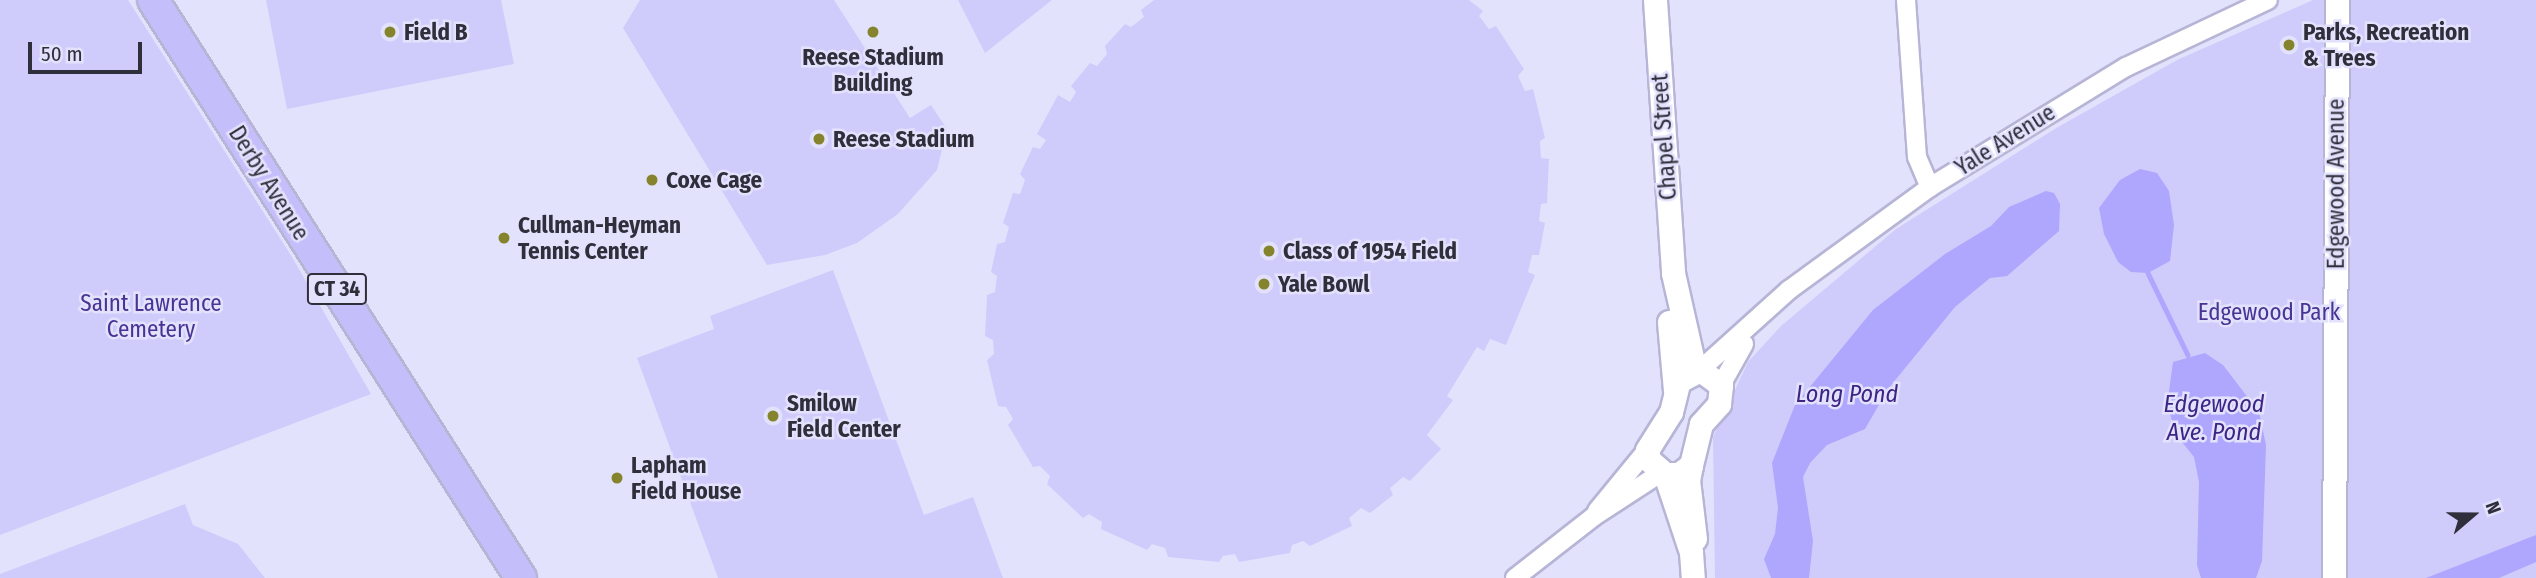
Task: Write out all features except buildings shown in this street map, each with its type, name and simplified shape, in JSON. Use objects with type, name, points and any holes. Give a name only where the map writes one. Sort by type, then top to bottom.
[{"type":"highway","name":"Derby Avenue","points":[[153,0],[521,578]]},
{"type":"street","name":"Chapel Street","points":[[1655,0],[1673,273],[1697,371]]},
{"type":"street","points":[[1906,0],[1917,158],[1930,187]]},
{"type":"street","name":"Yale Avenue","points":[[1697,371],[1856,239],[1930,187],[2126,67],[2268,0]]},
{"type":"street","name":"Edgewood Avenue","points":[[2334,574],[2337,0]]},
{"type":"street","name":"Chapel Street","points":[[1673,273],[1668,318],[1675,390]]},
{"type":"street","name":"Yale Avenue","points":[[1721,384],[1763,314]]},
{"type":"street","points":[[1593,517],[1610,490],[1647,450],[1671,412],[1675,390],[1685,375],[1697,371],[1721,384],[1719,404],[1702,424],[1688,480],[1698,532],[1691,552]]},
{"type":"street","points":[[1647,450],[1650,460],[1663,473],[1691,552],[1693,578]]},
{"type":"street","points":[[1515,578],[1593,517],[1663,473],[1679,474],[1691,465]]},
{"type":"green space","name":"Saint Lawrence Cemetery","points":[[0,0],[128,0],[292,257],[371,394],[0,535]]},
{"type":"green space","name":"Field B","points":[[266,0],[501,0],[514,64],[287,109]]},
{"type":"green space","name":"Reese Stadium","points":[[640,0],[834,0],[910,118],[931,105],[947,129],[937,170],[898,214],[857,243],[825,255],[767,265],[623,28]]},
{"type":"green space","points":[[958,0],[1052,0],[985,53]]},
{"type":"green space","name":"Yale Bowl","points":[[1154,0],[1469,0],[1483,11],[1479,16],[1489,29],[1496,26],[1524,69],[1518,76],[1525,91],[1533,89],[1545,138],[1540,141],[1541,158],[1549,159],[1547,203],[1541,204],[1539,221],[1545,223],[1539,255],[1532,255],[1528,272],[1535,275],[1506,345],[1490,339],[1484,351],[1477,347],[1447,396],[1453,400],[1427,435],[1441,449],[1410,481],[1403,477],[1390,488],[1393,495],[1370,513],[1361,508],[1349,518],[1352,526],[1310,546],[1303,541],[1292,545],[1290,553],[1239,562],[1235,554],[1223,556],[1219,562],[1168,557],[1165,548],[1152,544],[1147,550],[1101,529],[1102,522],[1089,514],[1083,518],[1047,484],[1050,476],[1040,466],[1033,467],[1008,425],[1013,419],[1006,407],[998,406],[987,360],[994,354],[993,340],[985,336],[987,295],[995,292],[997,276],[991,272],[997,244],[1005,242],[1009,227],[1003,223],[1013,193],[1020,194],[1025,180],[1020,174],[1033,147],[1040,149],[1046,140],[1037,134],[1058,95],[1070,102],[1076,92],[1071,86],[1090,63],[1097,66],[1107,54],[1105,46],[1125,24],[1131,27],[1144,17],[1141,10]]},
{"type":"green space","name":"Edgewood Park","points":[[2313,0],[2536,0],[2536,578],[1715,578],[1713,437],[1748,362],[1781,326],[1896,229],[2058,127],[2177,60]]},
{"type":"green space","name":"Smilow Field Center","points":[[833,270],[924,515],[973,497],[1003,578],[718,578],[637,358],[714,329],[710,316]]},
{"type":"green space","points":[[185,504],[193,525],[238,544],[265,578],[0,578],[0,574]]},
{"type":"water","points":[[2140,169],[2157,173],[2169,191],[2174,225],[2170,261],[2148,273],[2131,272],[2118,262],[2104,234],[2099,208],[2120,180]]},
{"type":"water","name":"Long Pond","points":[[2046,191],[2054,193],[2060,204],[2059,231],[2007,276],[1990,278],[1955,307],[1888,389],[1865,429],[1827,445],[1810,463],[1803,477],[1813,541],[1809,578],[1771,578],[1764,559],[1775,534],[1778,508],[1772,463],[1795,405],[1873,310],[1945,254],[1991,226],[2009,207]]},
{"type":"water","name":"Edgewood Ave. Pond","points":[[2205,353],[2223,365],[2259,412],[2266,445],[2262,561],[2256,578],[2201,578],[2197,565],[2199,482],[2194,457],[2178,437],[2167,406],[2173,362]]},
{"type":"water","points":[[2536,535],[2536,562],[2499,578],[2426,578]]},
{"type":"waterway","points":[[2148,273],[2188,355]]},
{"type":"place","name":"Field B","points":[[390,32]]},
{"type":"place","name":"Reese Stadium Building","points":[[873,32]]},
{"type":"place","name":"Parks, Recreation & Trees","points":[[2289,45]]},
{"type":"place","name":"Reese Stadium","points":[[819,139]]},
{"type":"place","name":"Coxe Cage","points":[[652,180]]},
{"type":"place","name":"Cullman-Heyman Tennis Center","points":[[504,238]]},
{"type":"place","name":"Class of 1954 Field","points":[[1269,251]]},
{"type":"place","name":"Yale Bowl","points":[[1264,284]]},
{"type":"place","name":"Smilow Field Center","points":[[773,416]]},
{"type":"place","name":"Lapham Field House","points":[[617,478]]}]
